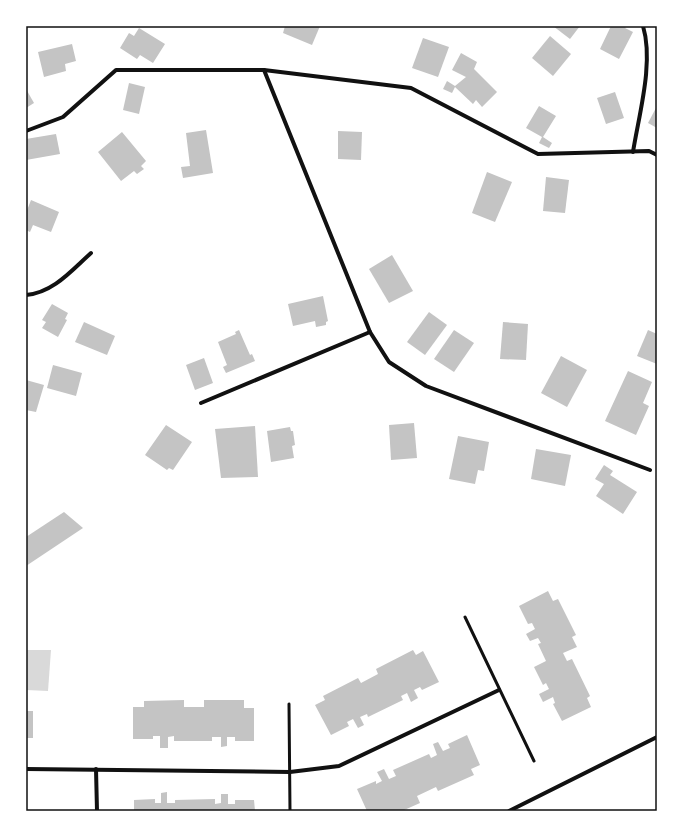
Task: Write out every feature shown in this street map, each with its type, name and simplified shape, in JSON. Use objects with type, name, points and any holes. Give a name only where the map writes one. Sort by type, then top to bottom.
[{"type":"street","points":[[633,152],[646,72],[647,40],[643,26]]},
{"type":"street","points":[[26,131],[63,117],[116,70],[264,70],[411,88],[538,154],[649,151],[657,155]]},
{"type":"street","points":[[264,70],[370,332],[389,362],[426,386],[650,470]]},
{"type":"street","points":[[26,294],[34,294],[59,283],[91,253]]},
{"type":"street","points":[[201,403],[370,332]]},
{"type":"street","points":[[26,769],[290,772],[339,766],[499,690]]},
{"type":"street","points":[[509,811],[657,737]]},
{"type":"street","points":[[96,770],[97,811]]},
{"type":"lane","points":[[465,617],[534,762]]},
{"type":"lane","points":[[289,704],[290,811]]},
{"type":"shaded area","points":[[26,650],[51,650],[48,691],[26,690]]},
{"type":"building","points":[[285,26],[320,26],[312,45],[283,33]]},
{"type":"building","points":[[553,26],[580,26],[570,39]]},
{"type":"building","points":[[611,26],[627,26],[625,28],[633,32],[619,59],[600,49]]},
{"type":"building","points":[[139,28],[165,44],[153,63],[140,55],[137,59],[120,48],[129,33],[134,36]]},
{"type":"building","points":[[550,36],[571,54],[553,76],[532,58]]},
{"type":"building","points":[[423,38],[449,47],[438,77],[412,68]]},
{"type":"building","points":[[72,44],[76,61],[65,64],[66,71],[44,77],[38,52]]},
{"type":"building","points":[[461,53],[477,62],[474,69],[497,92],[482,107],[476,100],[473,104],[455,87],[452,93],[443,89],[447,81],[455,86],[466,77],[452,70]]},
{"type":"building","points":[[129,83],[145,87],[139,114],[123,110]]},
{"type":"building","points":[[26,89],[34,103],[26,108]]},
{"type":"building","points":[[615,92],[624,118],[606,124],[597,98]]},
{"type":"building","points":[[539,106],[556,116],[543,137],[552,143],[549,148],[539,143],[542,137],[526,128]]},
{"type":"building","points":[[657,106],[657,128],[648,123]]},
{"type":"building","points":[[206,130],[213,173],[183,178],[181,167],[190,166],[186,133]]},
{"type":"building","points":[[338,131],[362,132],[361,160],[338,159]]},
{"type":"building","points":[[122,132],[146,161],[141,166],[144,169],[137,174],[134,171],[121,181],[98,152]]},
{"type":"building","points":[[56,134],[60,154],[26,160],[26,139]]},
{"type":"building","points":[[487,172],[512,182],[495,222],[472,213]]},
{"type":"building","points":[[546,177],[569,180],[565,213],[543,211]]},
{"type":"building","points":[[31,200],[59,212],[51,232],[33,225],[30,232],[26,230],[26,213]]},
{"type":"building","points":[[392,255],[413,291],[389,303],[369,269]]},
{"type":"building","points":[[323,296],[328,321],[326,322],[326,325],[316,327],[315,321],[293,326],[288,304]]},
{"type":"building","points":[[52,304],[68,313],[65,319],[67,320],[58,337],[42,328],[46,322],[42,320]]},
{"type":"building","points":[[429,312],[447,325],[425,355],[407,342]]},
{"type":"building","points":[[84,322],[115,336],[107,355],[75,342]]},
{"type":"building","points":[[503,322],[528,324],[526,360],[500,359]]},
{"type":"building","points":[[239,330],[250,355],[252,354],[255,361],[226,373],[223,367],[227,365],[218,342],[236,334],[235,332]]},
{"type":"building","points":[[454,330],[474,343],[454,372],[434,359]]},
{"type":"building","points":[[648,330],[657,334],[657,364],[637,356]]},
{"type":"building","points":[[561,356],[587,370],[567,407],[541,393]]},
{"type":"building","points":[[204,358],[213,383],[195,390],[186,365]]},
{"type":"building","points":[[53,365],[82,373],[76,396],[47,388]]},
{"type":"building","points":[[628,371],[652,382],[643,403],[649,406],[636,435],[605,421]]},
{"type":"building","points":[[26,380],[44,385],[36,412],[26,410]]},
{"type":"building","points":[[414,423],[417,458],[391,460],[389,425]]},
{"type":"building","points":[[166,425],[192,442],[173,470],[169,468],[167,470],[145,455]]},
{"type":"building","points":[[255,426],[258,477],[221,478],[215,429]]},
{"type":"building","points":[[290,427],[291,431],[293,431],[295,445],[292,446],[294,458],[271,462],[267,431]]},
{"type":"building","points":[[458,436],[489,442],[484,471],[478,470],[475,484],[449,479]]},
{"type":"building","points":[[536,449],[571,455],[565,486],[531,479]]},
{"type":"building","points":[[604,465],[613,471],[610,475],[637,492],[623,514],[596,496],[604,484],[595,479]]},
{"type":"building","points":[[64,512],[83,528],[26,566],[26,537]]},
{"type":"building","points":[[548,591],[553,601],[558,599],[576,635],[572,637],[577,647],[563,653],[567,661],[572,659],[590,696],[587,698],[591,707],[562,721],[553,704],[555,703],[553,697],[543,702],[539,694],[549,689],[546,683],[543,685],[534,667],[546,661],[538,644],[541,643],[538,638],[530,641],[526,634],[535,629],[532,623],[528,624],[519,606]]},
{"type":"building","points":[[413,650],[416,655],[423,651],[439,682],[422,690],[420,687],[414,690],[418,698],[411,702],[407,693],[401,696],[403,700],[368,717],[367,714],[360,717],[364,725],[358,728],[353,719],[347,722],[349,726],[331,735],[315,705],[325,700],[323,696],[358,678],[361,683],[378,674],[376,669]]},
{"type":"building","points":[[184,700],[184,707],[204,707],[204,700],[244,700],[244,708],[254,708],[254,741],[235,741],[235,737],[227,737],[227,746],[221,747],[221,737],[212,737],[212,741],[174,741],[174,736],[168,737],[168,748],[160,748],[160,736],[153,736],[153,739],[133,739],[133,707],[144,707],[144,701]]},
{"type":"building","points":[[26,711],[33,711],[33,738],[26,738]]},
{"type":"building","points":[[467,735],[480,765],[471,769],[474,775],[438,791],[436,787],[417,796],[420,803],[402,811],[367,811],[357,789],[376,781],[376,784],[382,781],[377,772],[384,769],[389,779],[396,776],[393,770],[429,754],[431,758],[437,755],[433,744],[438,742],[443,751],[450,748],[448,744]]},
{"type":"building","points":[[167,792],[167,803],[175,803],[175,800],[215,799],[215,804],[221,803],[221,794],[228,794],[228,804],[235,804],[235,800],[254,800],[255,811],[134,811],[134,800],[155,799],[155,803],[161,803],[161,793]]}]
